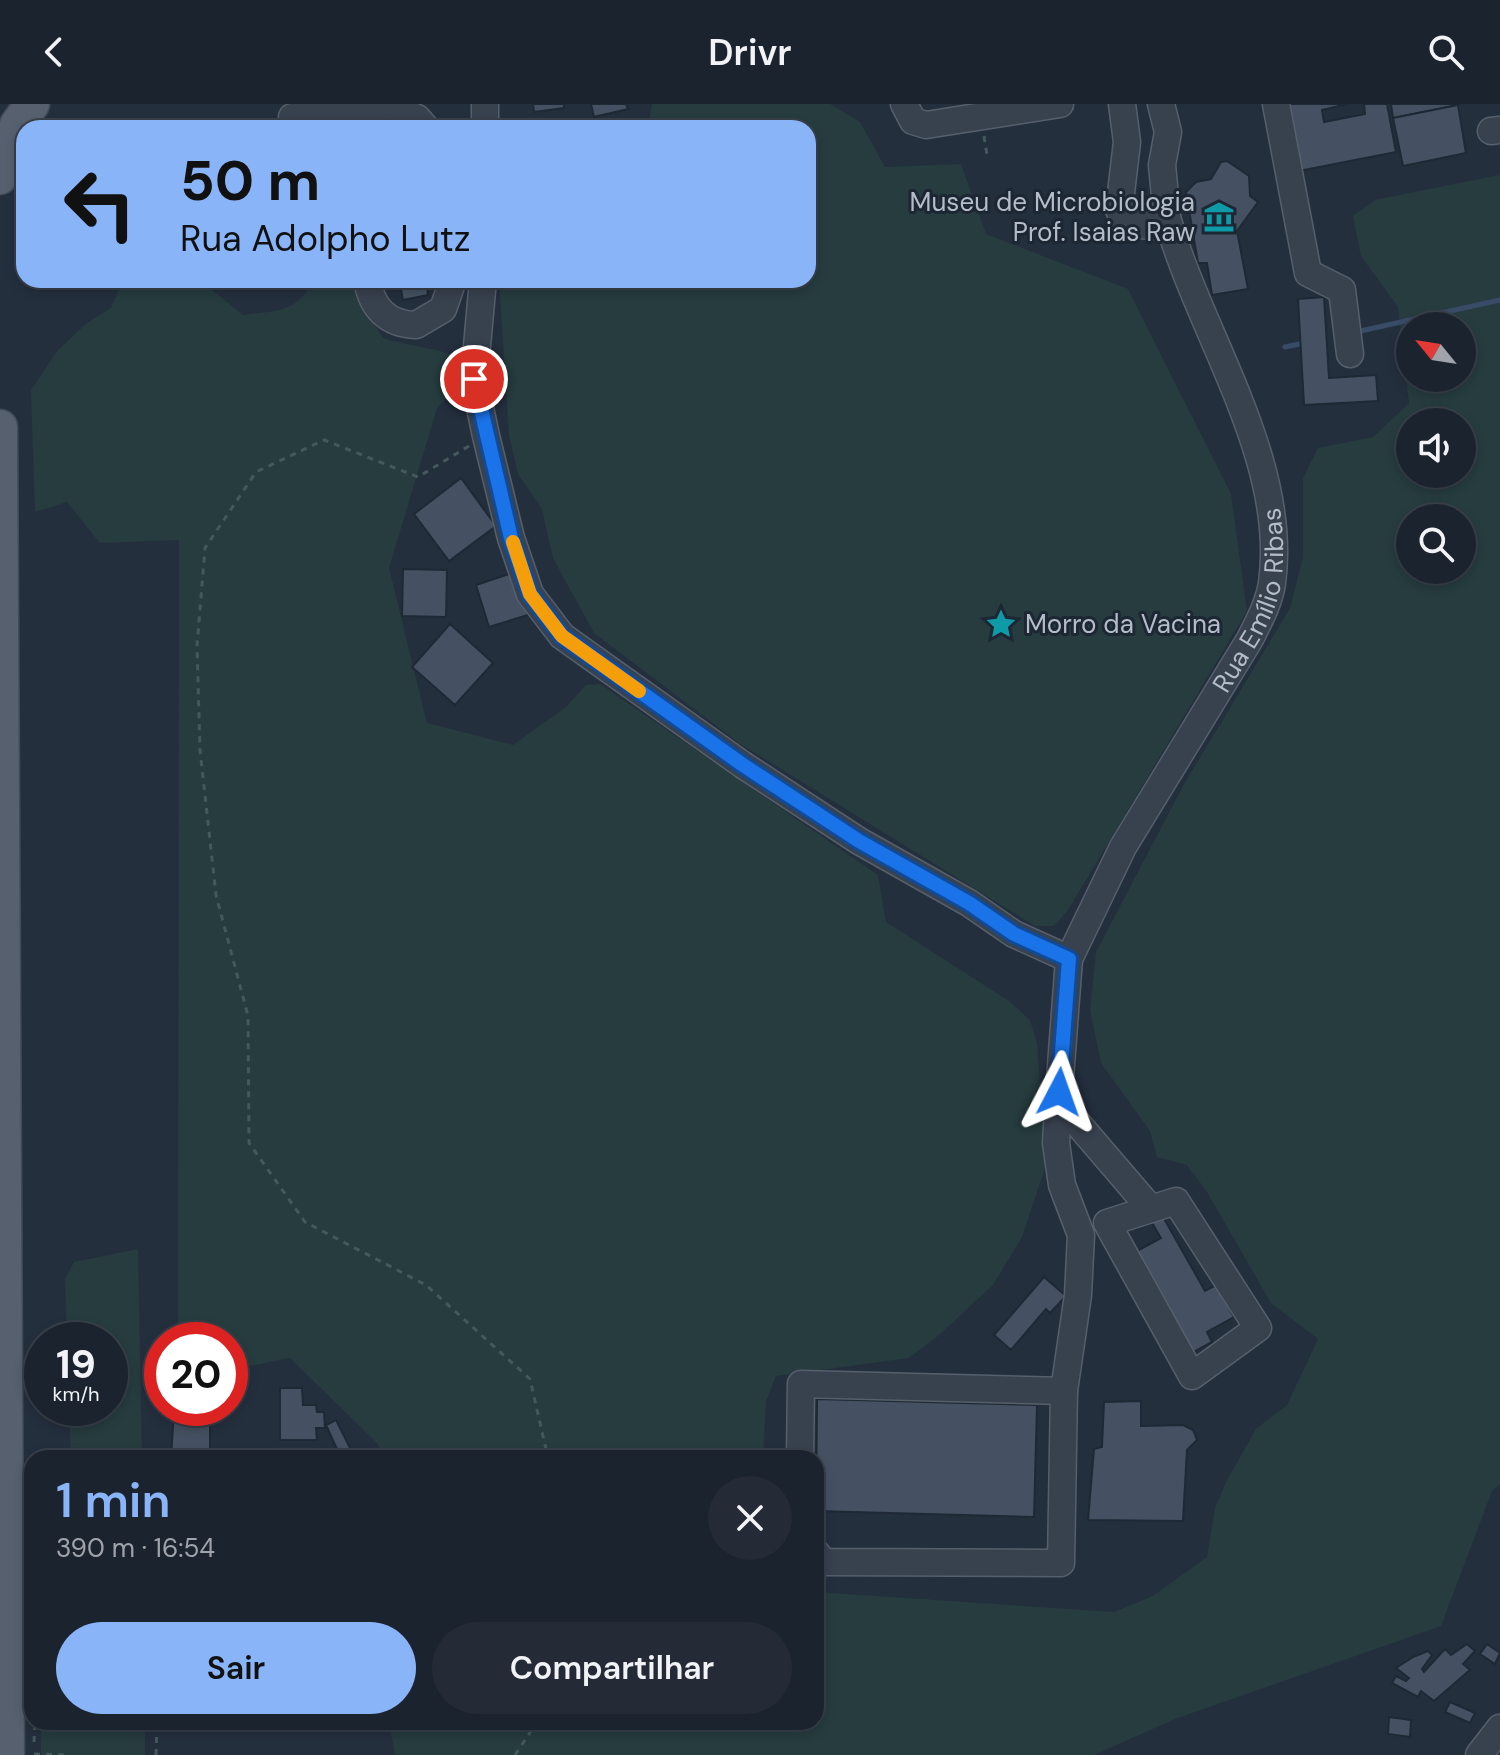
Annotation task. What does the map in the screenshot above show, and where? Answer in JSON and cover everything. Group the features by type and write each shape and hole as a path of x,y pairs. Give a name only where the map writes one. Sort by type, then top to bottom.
{"main road":[{"path":"0,109 16,104"},
{"path":"0,177 16,128"},
{"path":"0,427 7,1755"}],"street":[{"path":"292,117 357,104"},
{"path":"365,120 380,104"},
{"path":"387,104 419,120"},
{"path":"904,104 913,121 926,125 1060,104"},
{"path":"1122,104 1127,142 1119,210 1127,224 1154,226 1167,217"},
{"name":"Rua Emílio Ribas","path":"1069,959 1123,847 1250,639 1265,608 1272,583 1274,526 1259,464 1247,423 1167,217 1162,165 1168,132 1161,104"},
{"path":"1127,142 1168,132 1176,104"},
{"path":"1276,104 1308,273 1342,290 1350,354"},
{"path":"369,288 387,318 416,325 443,309 450,288"},
{"path":"482,288 474,379 486,436 511,538 530,594 562,636 743,765 859,841 969,903 1014,934 1069,959 1059,1092 1058,1157 1062,1185 1081,1235 1078,1295 1064,1391 1061,1563 824,1562"},
{"path":"1059,1092 1067,1111 1151,1209"},
{"path":"1176,1201 1258,1328 1192,1376 1107,1223 1151,1209 1176,1201"},
{"path":"800,1450 801,1384 1064,1391"},
{"path":"1479,1755 1500,1728"}],"path":[{"path":"486,436 418,477 324,440 256,472 205,548 197,646 200,750 216,895 248,1016 249,1143 305,1222 426,1285 530,1379 546,1450"},
{"path":"35,1730 34,1755 67,1755"},
{"path":"156,1755 157,1730"},
{"path":"515,1755 532,1730"}],"green space":[{"path":"652,104 830,104 860,122 885,167 961,164 986,234 1128,289 1231,494 1247,611 1068,910 1054,926 1035,926 739,743 594,633 553,558 542,509 518,474 509,435 500,288 816,288 816,120 649,120"},
{"path":"1500,175 1500,1484 1492,1491 1441,1626 1175,1719 1094,1755 395,1755 390,1730 824,1730 824,1593 1114,1612 1153,1596 1207,1557 1215,1508 1227,1480 1256,1429 1287,1405 1318,1339 1271,1303 1207,1192 1187,1165 1157,1157 1150,1131 1101,1063 1090,1011 1096,952 1184,784 1290,608 1303,558 1303,478 1318,448 1373,437 1396,415 1396,488 1476,488 1476,408 1404,408 1409,403 1408,392 1476,392 1476,312 1399,312 1361,256 1353,216 1375,200"},
{"path":"120,288 212,288 243,315 276,311 293,305 309,288 357,288 359,301 383,338 459,358 458,386 437,408 389,568 427,723 513,745 566,707 586,685 600,684 878,875 886,922 1009,1001 1030,1020 1037,1043 1046,1165 1022,1237 993,1285 939,1335 909,1358 776,1376 766,1401 763,1450 380,1450 378,1444 290,1358 248,1366 248,1322 178,1322 179,540 100,543 67,502 35,512 31,390 58,350 87,323 111,308"},
{"path":"138,1249 142,1450 71,1450 70,1426 128,1426 128,1322 66,1322 65,1279 74,1262"},
{"path":"41,1730 145,1730 145,1755 41,1755"}],"building":[{"path":"533,104 564,104 564,108 534,112"},
{"path":"591,104 626,104 628,109 594,117"},
{"path":"1286,104 1347,104 1322,110 1324,122 1365,114 1364,104 1387,104 1396,152 1299,171"},
{"path":"1391,104 1457,104 1458,105 1393,118"},
{"path":"1458,105 1466,153 1403,166 1393,118"},
{"name":"Museu de Microbiologia Prof. Isaias Raw","path":"1227,161 1249,176 1250,196 1258,202 1237,231 1248,289 1212,295 1207,263 1198,263 1186,192 1196,182 1211,179 1221,162"},
{"path":"401,288 427,288 428,295 403,300"},
{"path":"1324,297 1329,378 1376,375 1378,401 1304,405 1298,299"},
{"path":"461,478 496,526 449,561 414,514"},
{"path":"403,569 447,570 446,617 402,616"},
{"path":"518,571 531,614 489,627 476,585"},
{"path":"450,624 493,663 455,705 412,667"},
{"path":"1162,1215 1205,1291 1216,1285 1234,1317 1207,1332 1212,1342 1192,1353 1135,1252 1161,1238 1151,1221"},
{"path":"1044,1277 1066,1296 1050,1313 1046,1309 1011,1350 994,1335"},
{"path":"280,1388 302,1388 303,1405 316,1405 317,1412 324,1412 325,1428 316,1428 317,1440 280,1440"},
{"path":"817,1399 1037,1405 1034,1517 824,1511 824,1450 817,1450"},
{"path":"1141,1401 1141,1426 1183,1425 1193,1430 1197,1440 1187,1450 1183,1521 1088,1520 1094,1449 1102,1447 1104,1402"},
{"path":"336,1420 351,1450 337,1450 326,1425"},
{"path":"173,1426 210,1426 210,1450 172,1450"},
{"path":"1467,1644 1475,1651 1463,1664 1470,1670 1434,1701 1421,1691 1418,1697 1392,1683 1396,1676 1406,1681 1409,1678 1396,1668 1413,1657 1428,1651 1432,1655 1422,1669 1424,1672 1445,1649 1451,1655"},
{"path":"1487,1644 1500,1653 1495,1664 1480,1654"},
{"path":"1450,1702 1475,1713 1470,1723 1445,1712"},
{"path":"1389,1717 1411,1720 1410,1737 1388,1734"}],"waterway":[{"path":"1356,332 1500,300"},
{"path":"1285,347 1304,343"}],"slow traffic":[{"path":"513,542 530,594 562,636 639,691"}],"place":[{"name":"Museu de Microbiologia Prof. Isaias Raw","path":"1219,217"},
{"name":"Morro da Vacina","path":"1001,624"}],"route":[{"path":"474,379 511,538 530,594 562,636 743,765 859,841 969,903 1014,934 1069,959 1059,1092"}]}
